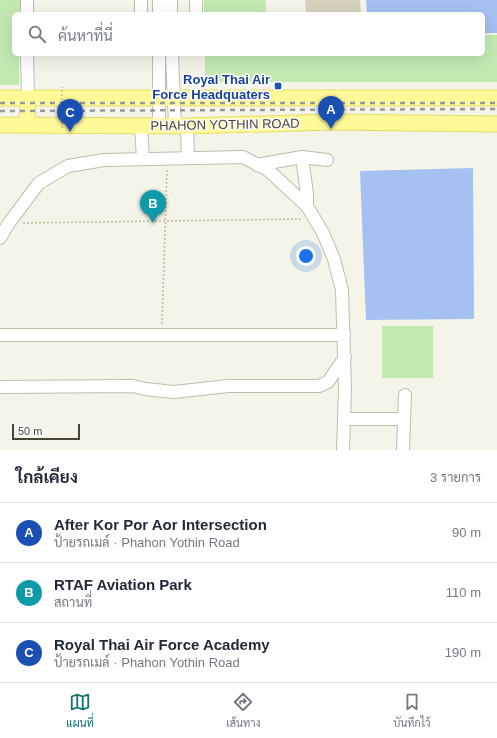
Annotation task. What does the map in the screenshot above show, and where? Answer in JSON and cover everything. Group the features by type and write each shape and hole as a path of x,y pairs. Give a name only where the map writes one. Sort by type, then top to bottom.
{"main road":[{"name":"PHAHON YOTHIN ROAD","path":"0,98 497,98"},
{"path":"27,125 28,98"},
{"name":"PHAHON YOTHIN ROAD","path":"0,125 181,126 332,122 497,124"}],"lane":[{"path":"27,0 27,12"},
{"path":"141,0 141,12"},
{"path":"159,0 159,12"},
{"path":"171,0 171,12"},
{"path":"196,0 196,12"},
{"path":"27,56 28,98"},
{"path":"158,56 166,99 181,126 188,158"},
{"path":"159,126 166,99 173,56"},
{"path":"141,126 143,159"},
{"path":"1,235 39,183 68,166 104,160 243,157 268,170 307,206 323,233 334,258 342,290 345,356 343,450"},
{"path":"257,165 302,157 327,160"},
{"path":"302,157 307,194 307,206"},
{"path":"0,335 344,335"},
{"path":"0,387 133,386 145,389 174,392 228,386 318,386 328,382 345,356"},
{"path":"404,450 405,395"},
{"path":"344,419 404,419"}],"path":[{"path":"62,87 62,128"},
{"path":"162,335 168,158"},
{"path":"9,223 315,219"}],"green space":[{"path":"0,0 20,0 20,12 12,12 12,56 19,56 19,85 0,85"},
{"path":"204,0 266,0 266,12 204,12"},
{"path":"485,35 497,35 497,82 205,82 205,56 485,56"},
{"path":"382,326 433,326 433,378 382,378"}],"water":[{"path":"366,0 497,0 497,33 485,33 485,12 367,12"},
{"path":"473,168 474,319 366,320 360,171"}],"building":[{"path":"305,0 360,0 361,12 306,12"}],"railway":[{"path":"0,103 497,103"},
{"path":"0,111 497,109"}],"place":[{"name":"Royal Thai Air Force Headquaters","path":"278,86"},
{"name":"After Kor Por Aor Intersection","path":"331,129"},
{"name":"Royal Thai Air Force Academy","path":"70,132"},
{"name":"RTAF Aviation Park","path":"153,223"}]}
